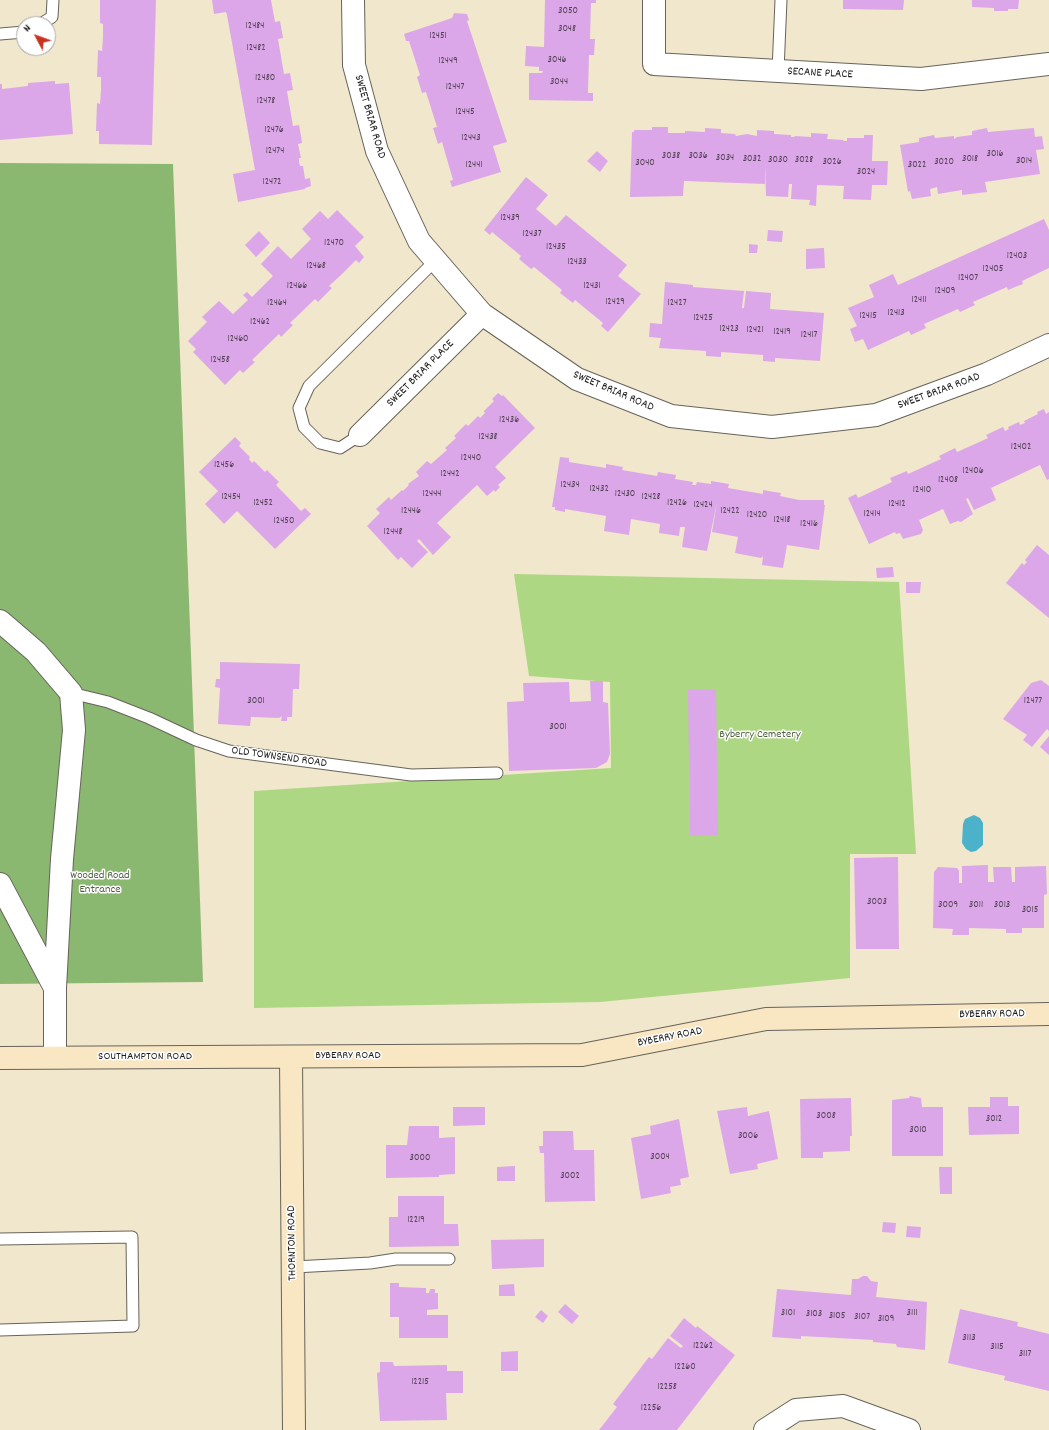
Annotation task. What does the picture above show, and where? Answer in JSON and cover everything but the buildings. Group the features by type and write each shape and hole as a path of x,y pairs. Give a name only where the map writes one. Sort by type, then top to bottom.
{"street":[{"name":"SWEET BRIAR ROAD","path":"352,0 354,65 377,151 419,241 482,314 577,379 671,416 772,427 876,415 987,374 1049,346"},
{"name":"SECANE PLACE","path":"654,0 654,64 921,79 1049,64"},
{"name":"SWEET BRIAR PLACE","path":"360,435 482,314"},
{"path":"0,622 36,652 71,693 74,730 62,859 55,988 55,1057"},
{"path":"0,884 55,988"},
{"name":"BYBERRY ROAD","path":"291,1057 582,1055 766,1019 1049,1014"},
{"name":"SOUTHAMPTON ROAD","path":"0,1058 291,1057"},
{"name":"THORNTON ROAD","path":"291,1057 294,1267 294,1430"},
{"path":"765,1430 796,1410 843,1406 909,1430"}],"lane":[{"path":"52,16 53,0"},
{"path":"778,71 781,0"},
{"path":"0,34 16,33"},
{"path":"360,435 340,448 320,443 304,427 299,408 310,386 436,260"},
{"name":"OLD TOWNSEND ROAD","path":"71,693 108,702 149,718 196,740 229,751 411,775 498,773"},
{"path":"0,1239 132,1237 133,1326 0,1330"},
{"path":"294,1267 370,1263 396,1259 449,1259"}],"green space":[{"name":"Wooded Road Entrance","path":"0,163 173,164 203,982 0,984"},
{"name":"Byberry Cemetery","path":"514,574 899,582 916,854 850,854 850,978 600,1002 254,1008 254,791 611,768 610,682 529,676"}],"water":[{"path":"974,815 980,818 983,823 983,845 976,851 971,852 966,849 962,843 963,824 965,819"}]}
